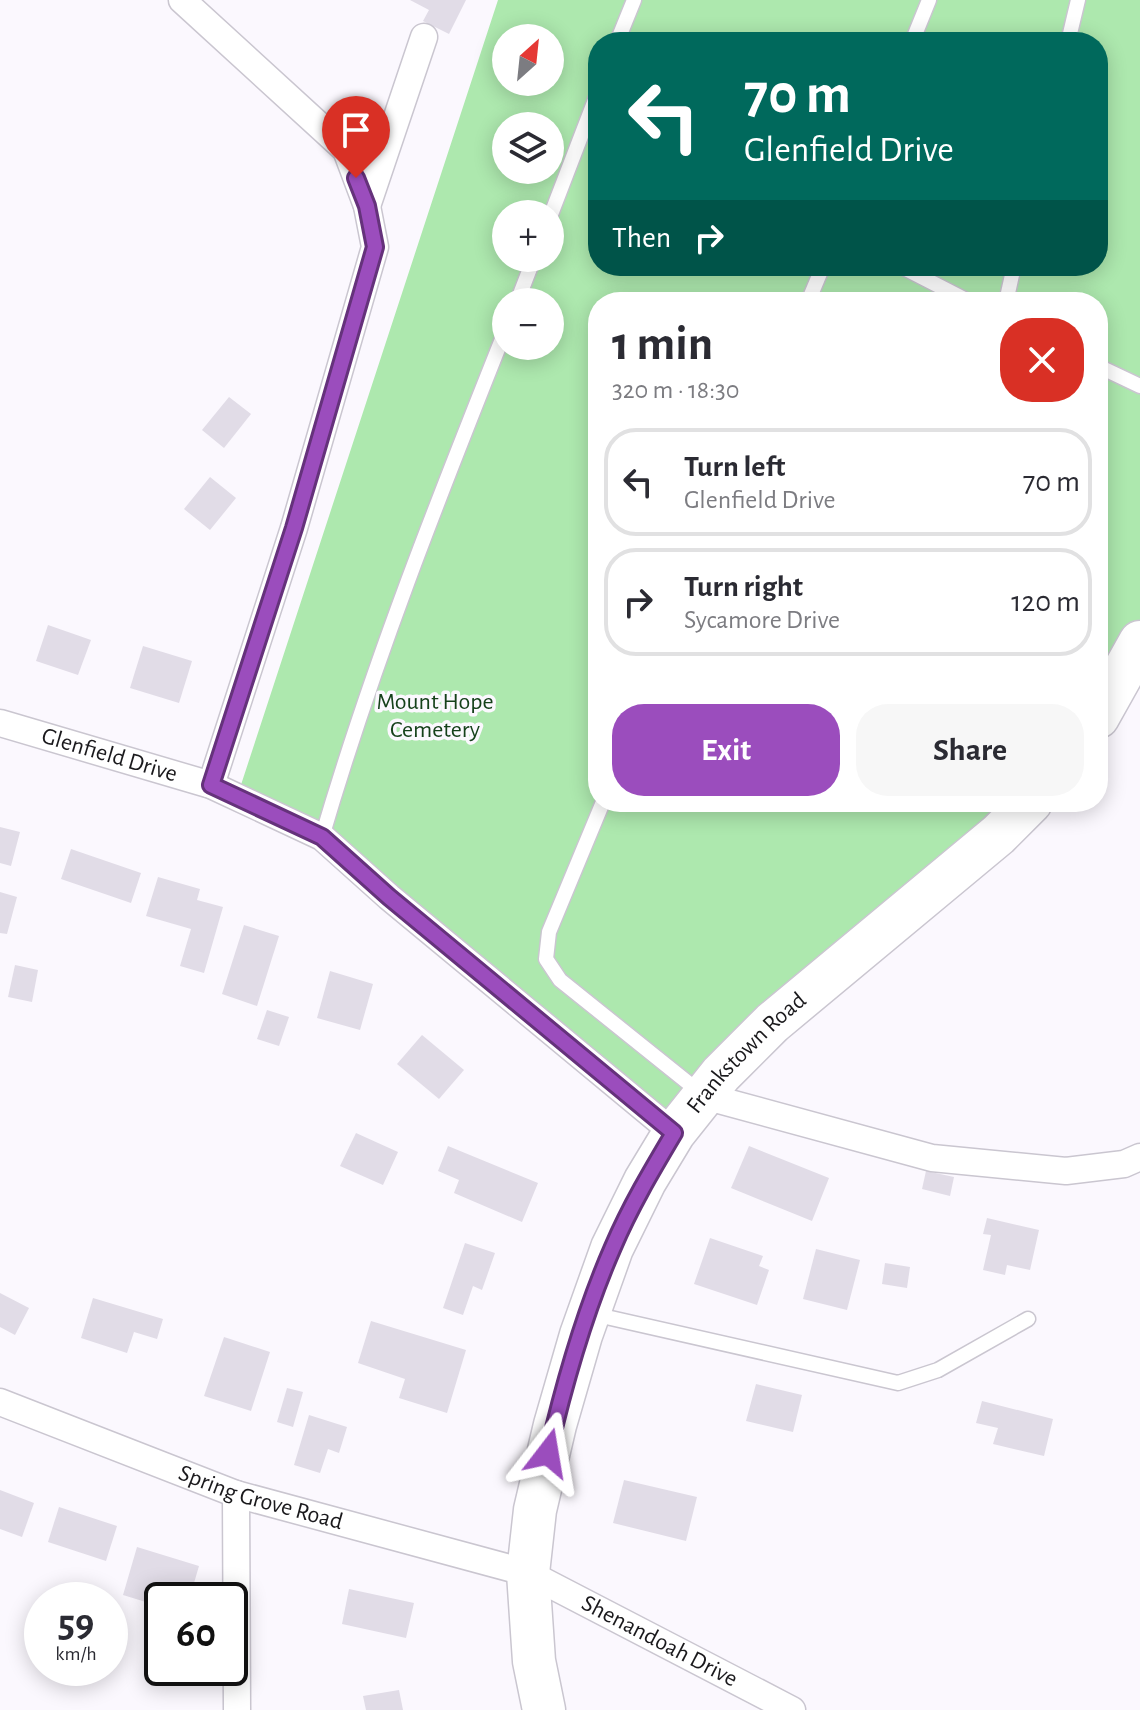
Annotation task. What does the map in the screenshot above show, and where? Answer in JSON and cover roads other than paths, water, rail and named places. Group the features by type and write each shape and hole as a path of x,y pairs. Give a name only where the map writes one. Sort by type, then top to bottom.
{"main road":[{"path":"1108,699 1140,642"},
{"name":"Frankstown Road","path":"544,1710 534,1661 528,1573 535,1510 555,1425 589,1313 612,1248 645,1181 674,1133 721,1074 772,1023 998,835 1021,812"}],"street":[{"path":"182,0 346,150 367,206 375,247 294,528 211,785"},
{"path":"367,206 424,37"},
{"name":"Glenfield Drive","path":"0,723 211,785 322,837 389,897 674,1133"},
{"path":"704,1096 932,1158 1066,1171 1124,1164 1140,1157"},
{"name":"Spring Grove Road","path":"0,1402 236,1494 528,1573"},
{"path":"236,1494 237,1710"},
{"name":"Shenandoah Drive","path":"528,1573 792,1710"}],"lane":[{"path":"621,32 634,0"},
{"path":"916,32 929,0"},
{"path":"1070,32 1078,0"},
{"path":"557,200 588,118"},
{"path":"919,276 951,292"},
{"path":"322,837 349,745 405,584 494,360"},
{"path":"1108,371 1140,386"},
{"path":"599,812 549,932 546,959 560,980 704,1096"},
{"path":"589,1313 898,1383 938,1370 1028,1319"}],"park label":[{"name":"Mount Hope Cemetery","path":"435,716"}]}
